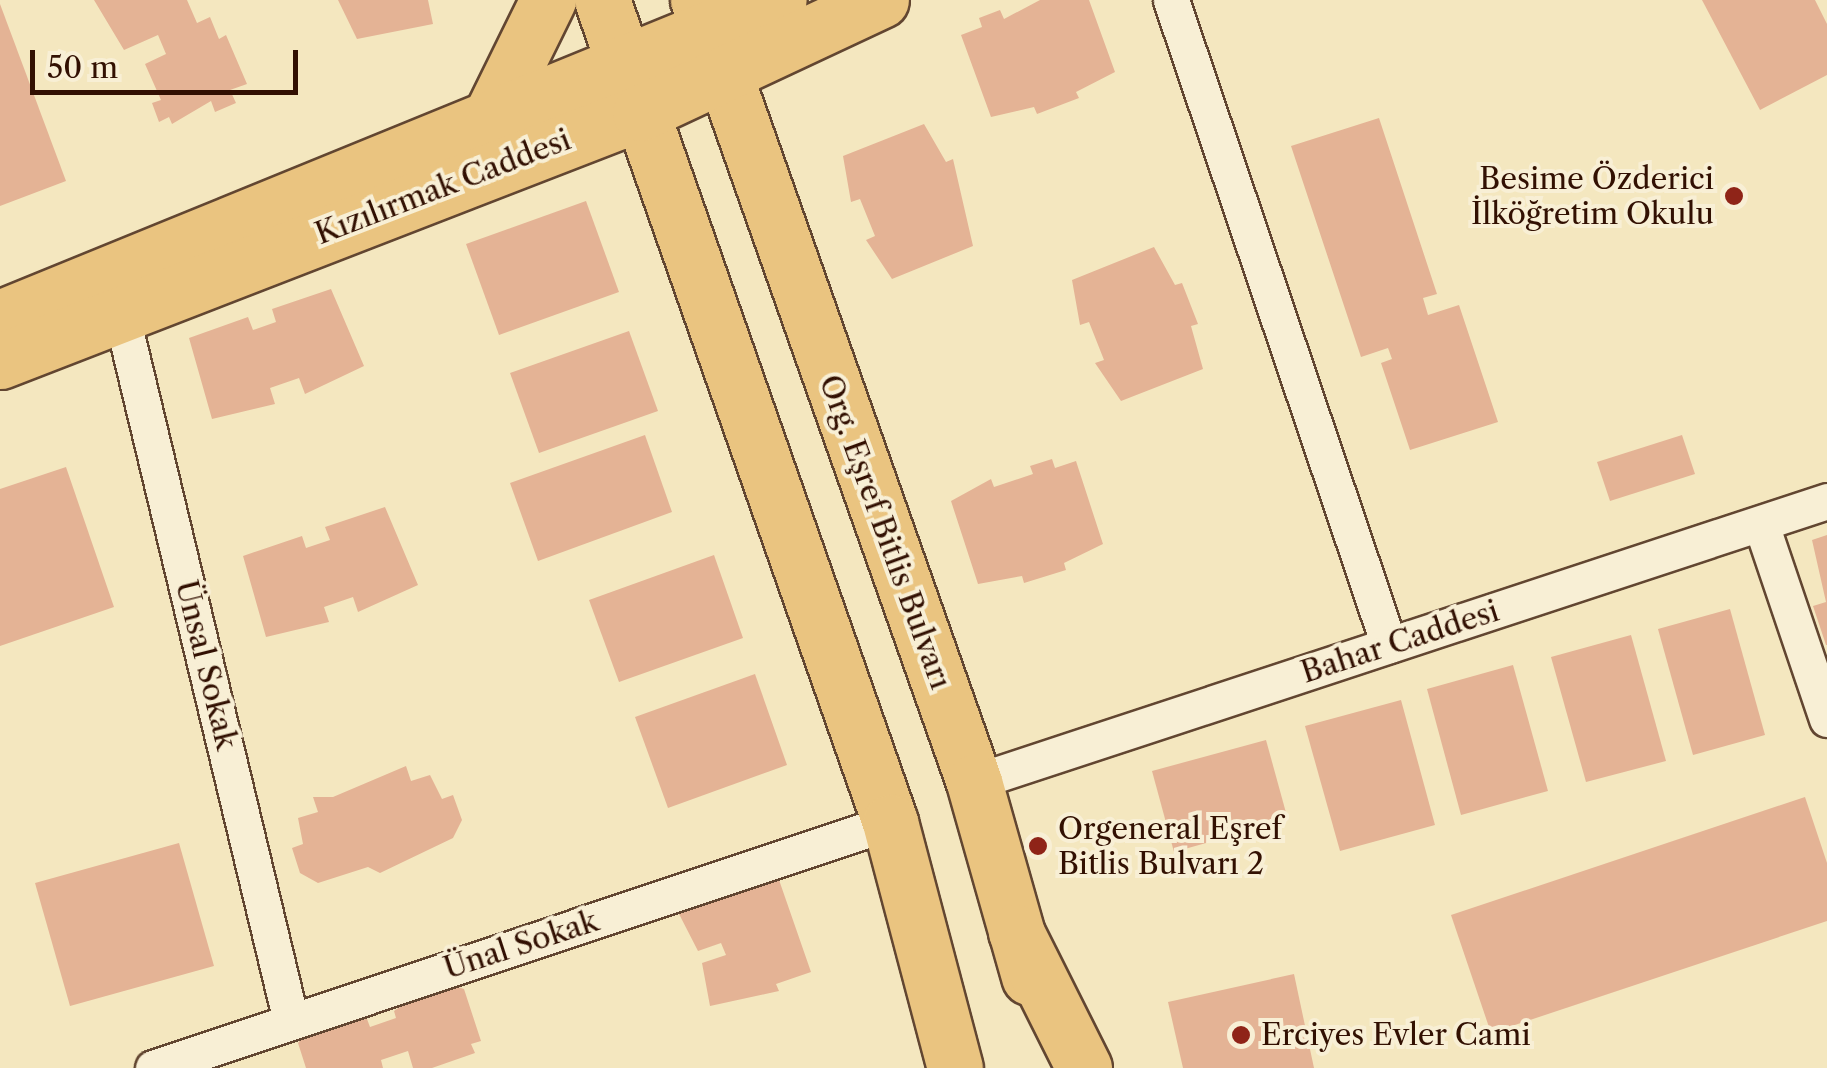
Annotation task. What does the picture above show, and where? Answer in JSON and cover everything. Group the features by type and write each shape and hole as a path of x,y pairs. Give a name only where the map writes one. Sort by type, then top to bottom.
{"main road":[{"path":"488,122 548,0"},
{"path":"602,0 890,822 956,1068"},
{"name":"Kızılırmak Caddesi","path":"0,361 632,90 710,36 779,0"},
{"name":"Kızılırmak Caddesi","path":"710,36 881,0"},
{"name":"Org. Eşref Bitlis Bulvarı","path":"710,36 974,782 1056,1068"},
{"name":"Kızılırmak Caddesi","path":"0,318 488,122 632,90"},
{"path":"1016,932 1084,1068"}],"street":[{"path":"1171,0 1389,645"},
{"name":"Ünsal Sokak","path":"120,309 291,1021"},
{"name":"Bahar Caddesi","path":"974,782 1827,501"},
{"path":"1761,524 1827,719"},
{"name":"Ünal Sokak","path":"153,1068 890,822"}],"building":[{"path":"94,0 187,0 197,23 210,17 219,39 226,35 247,84 230,90 236,103 215,112 211,101 172,124 169,117 159,122 152,103 161,100 145,64 166,54 158,35 124,50"},
{"path":"338,0 428,0 433,24 357,39"},
{"path":"1040,0 1089,0 1115,72 1076,92 1079,98 1037,114 1034,107 991,117 961,35 982,27 979,18 1000,10 1004,19"},
{"path":"1702,0 1815,0 1827,24 1827,75 1760,110"},
{"path":"0,4 66,181 0,206"},
{"path":"1379,118 1437,294 1423,298 1428,315 1459,305 1498,422 1410,450 1381,363 1392,359 1388,348 1361,357 1291,146"},
{"path":"924,124 946,162 953,159 973,246 892,279 866,240 875,236 860,199 851,202 843,156"},
{"path":"586,201 619,292 499,335 466,244"},
{"path":"1154,247 1175,285 1182,283 1198,324 1191,326 1203,369 1121,401 1095,363 1104,360 1089,322 1080,325 1072,280"},
{"path":"331,289 364,366 305,394 299,378 270,388 275,404 212,419 189,338 248,317 253,330 276,322 272,309"},
{"path":"629,331 658,411 539,453 510,373"},
{"path":"645,435 672,512 538,561 510,483"},
{"path":"1682,435 1695,474 1610,501 1597,462"},
{"path":"1052,459 1055,468 1076,461 1103,544 1064,563 1066,570 1024,583 1022,576 978,584 951,501 991,479 994,487 1033,474 1030,466"},
{"path":"66,467 114,607 0,646 0,489"},
{"path":"385,507 418,585 358,612 353,597 324,607 329,622 266,637 243,556 302,536 306,548 330,540 325,527"},
{"path":"1827,535 1826,645 1813,606 1826,602 1812,540"},
{"path":"714,555 743,638 619,682 589,600"},
{"path":"1730,609 1765,735 1693,755 1658,629"},
{"path":"1631,635 1666,761 1586,782 1551,657"},
{"path":"1513,665 1548,791 1461,815 1427,689"},
{"path":"755,674 787,765 668,808 635,717"},
{"path":"1401,700 1435,825 1340,851 1305,726"},
{"path":"1266,740 1288,820 1174,852 1152,771"},
{"path":"406,766 411,781 430,775 442,799 453,795 462,820 453,838 380,873 368,867 318,883 300,873 292,848 303,844 298,818 318,812 313,797 333,797"},
{"path":"1805,797 1827,863 1827,921 1491,1033 1451,915"},
{"path":"179,843 214,966 70,1006 35,883"},
{"path":"778,877 811,972 776,984 779,991 710,1006 702,963 726,955 721,943 698,951 678,912 721,897 718,890"},
{"name":"Erciyes Evler Cami","path":"1294,974 1314,1068 1183,1068 1168,1002"},
{"path":"452,985 464,989 481,1041 471,1044 475,1053 432,1068 413,1068 408,1051 381,1060 383,1068 306,1068 298,1043 305,1034 346,1020 367,1019 370,1027 396,1018 394,1011 411,999"}],"place":[{"name":"Besime Özderici İlköğretim Okulu","path":"1734,196"},
{"name":"Orgeneral Eşref Bitlis Bulvarı 2","path":"1038,846"},
{"name":"Erciyes Evler Cami","path":"1241,1035"}]}
